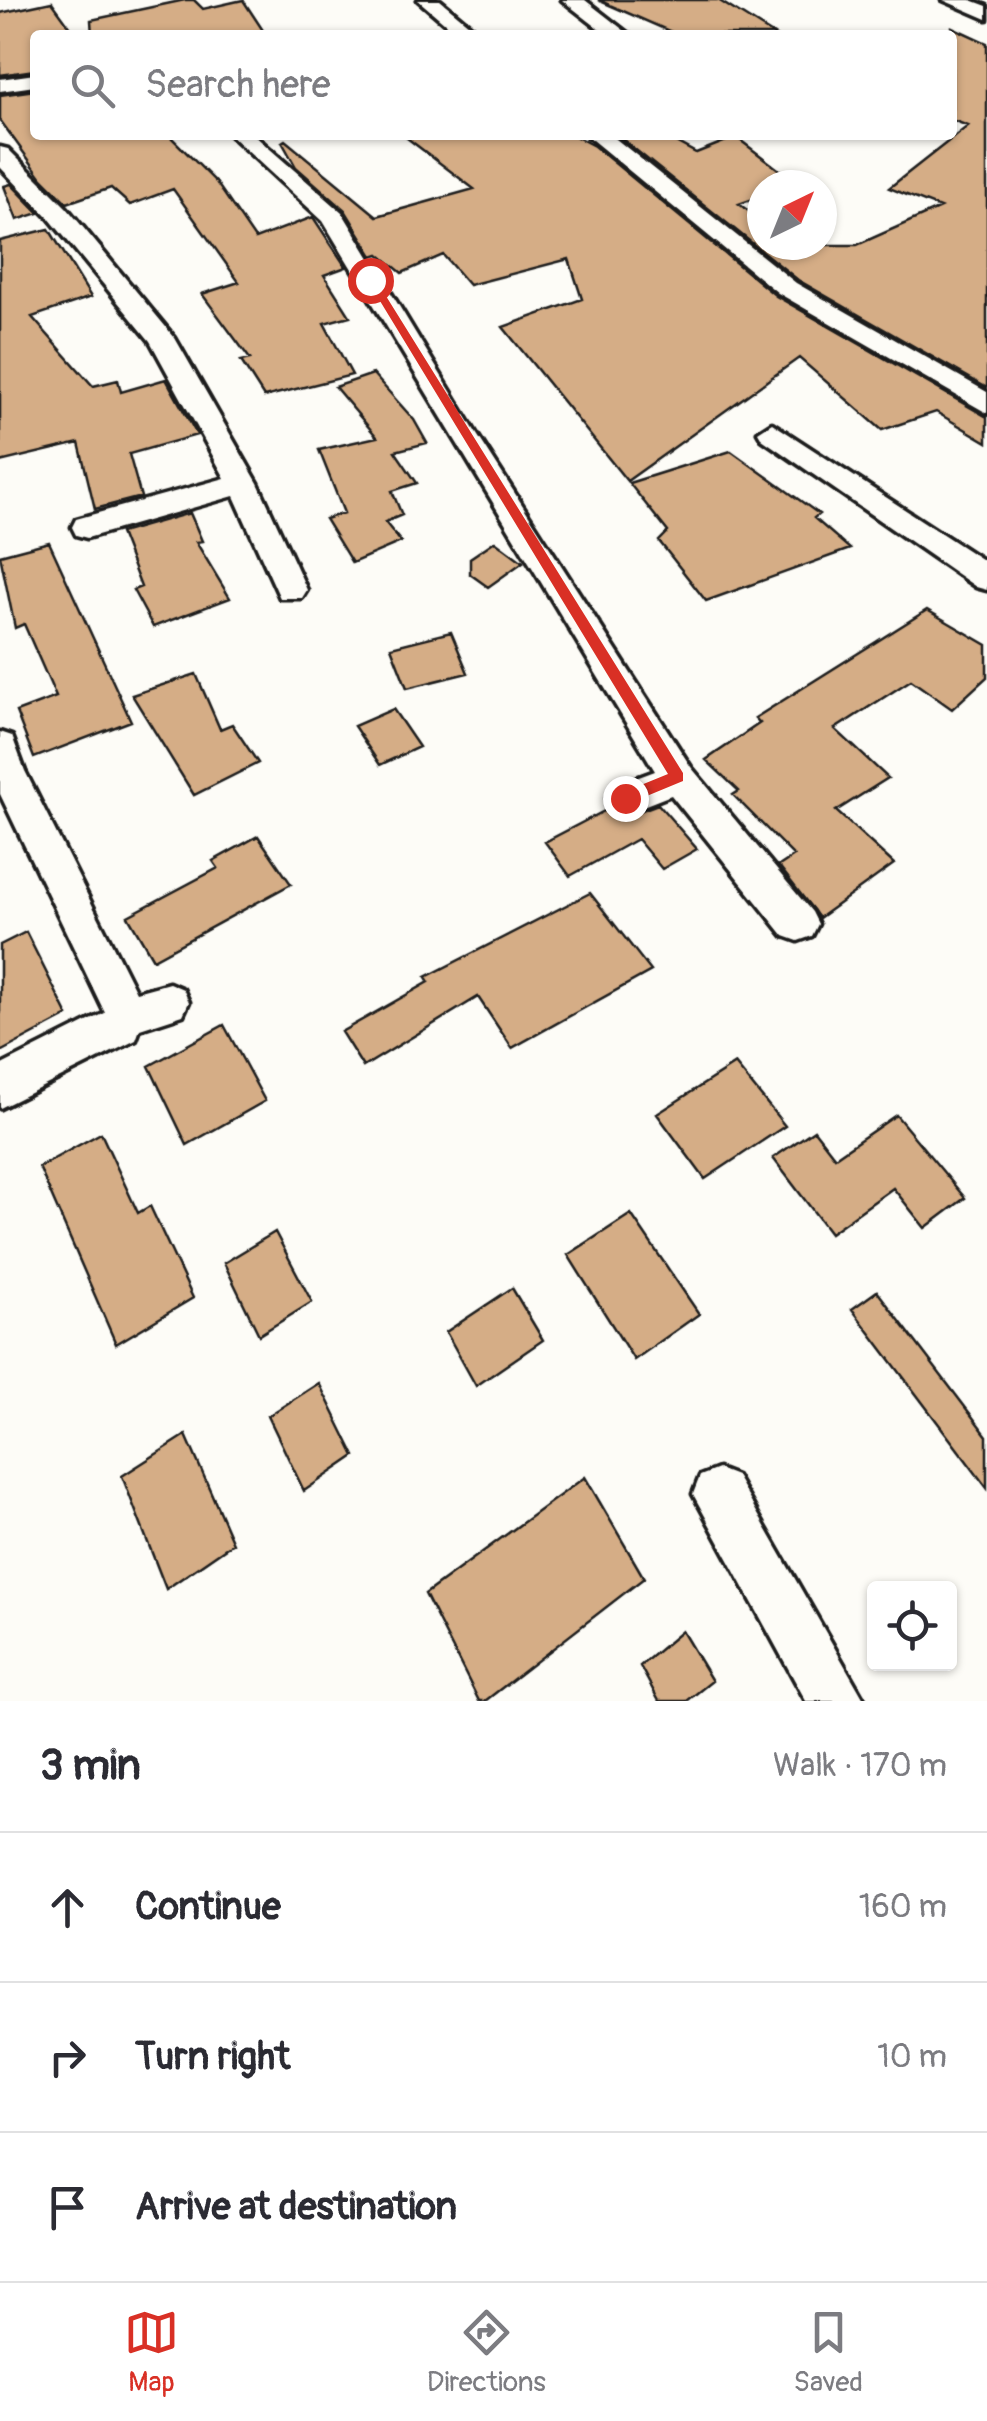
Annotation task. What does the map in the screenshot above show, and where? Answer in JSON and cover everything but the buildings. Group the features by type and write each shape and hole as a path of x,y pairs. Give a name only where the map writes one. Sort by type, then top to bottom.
{"street":[{"path":"428,0 466,30"},
{"path":"572,0 613,30"},
{"path":"953,0 987,14"},
{"path":"0,85 30,81"},
{"path":"247,140 333,217 464,438 678,777 798,924"},
{"path":"602,140 788,288 987,404"},
{"path":"0,154 58,213 162,338 243,484 291,590"},
{"path":"772,432 987,579"},
{"path":"87,526 243,484"},
{"path":"0,746 7,771 126,1014 122,1026 0,1088"},
{"path":"625,798 678,777"},
{"path":"126,1014 169,1002"},
{"path":"718,1494 837,1701"}],"route":[{"path":"370,280 464,438 678,777 625,798"}]}
